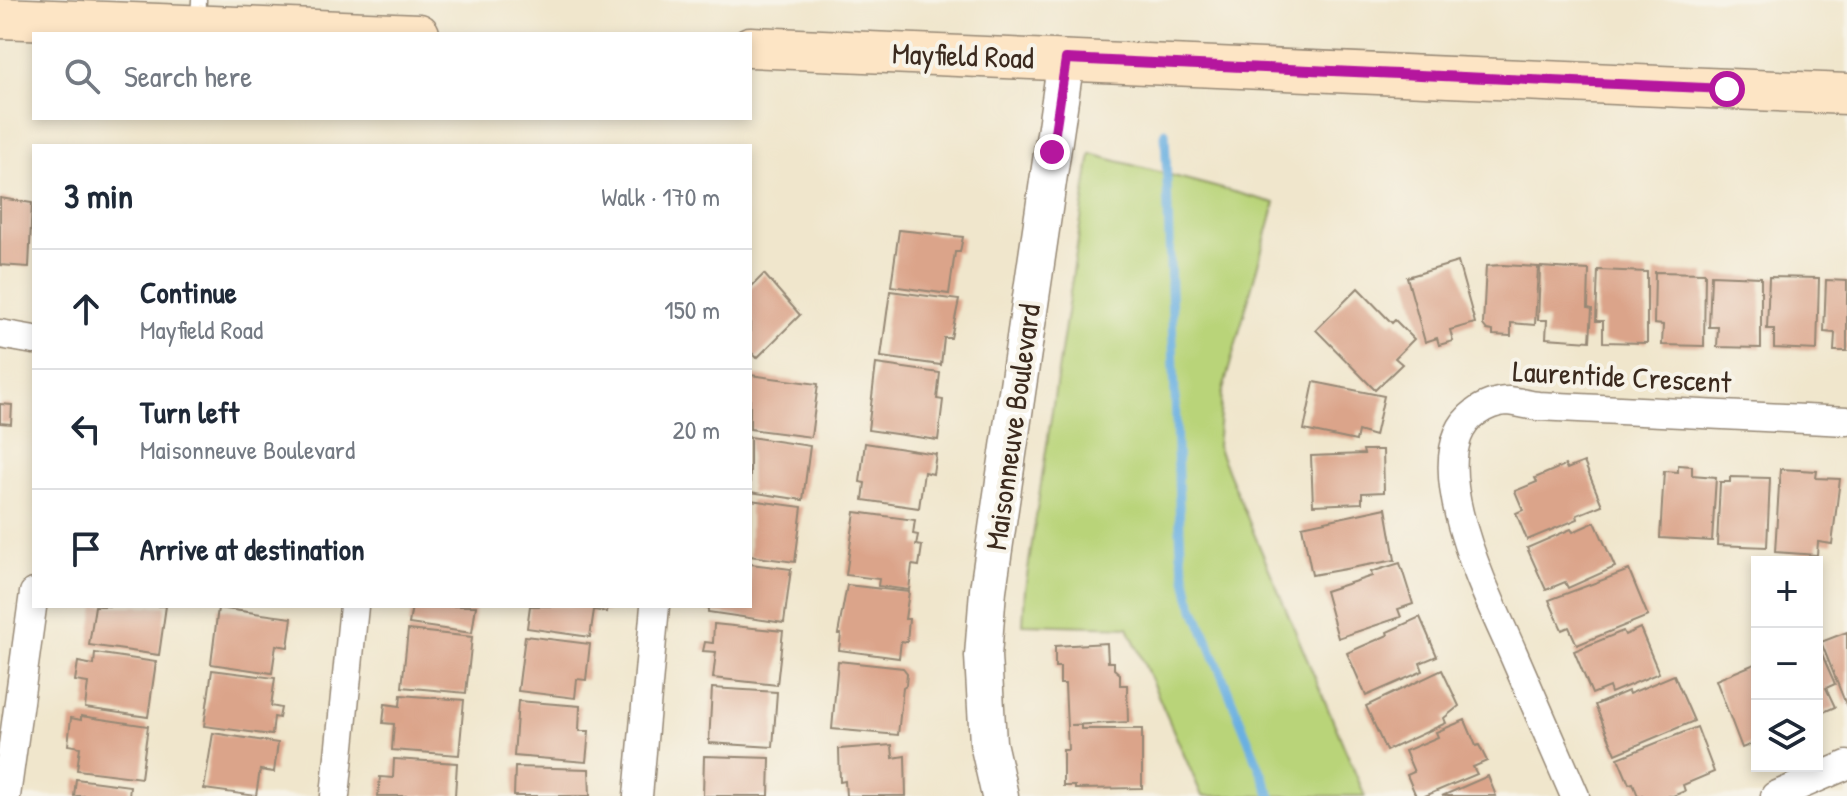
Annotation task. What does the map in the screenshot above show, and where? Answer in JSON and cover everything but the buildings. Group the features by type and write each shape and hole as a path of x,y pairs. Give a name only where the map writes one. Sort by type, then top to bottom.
{"main road":[{"path":"0,18 198,13 398,32"},
{"name":"Mayfield Road","path":"752,47 1847,94"}],"street":[{"name":"Maisonneuve Boulevard","path":"1000,796 988,743 983,670 988,590 1066,59"},
{"path":"0,334 32,340"},
{"name":"Laurentide Crescent","path":"1575,796 1479,575 1461,526 1452,462 1457,436 1465,420 1483,407 1506,401 1538,406 1847,421"},
{"path":"6,796 32,608"},
{"path":"335,796 354,608"},
{"path":"638,796 655,608"},
{"path":"1775,796 1847,765"}],"green space":[{"path":"1091,154 1275,203 1222,394 1217,446 1365,796 1202,796 1128,627 1023,624 1025,589"}],"waterway":[{"path":"1165,132 1181,554 1190,597 1271,796"}],"route":[{"path":"1052,152 1066,59 1727,89"}]}
